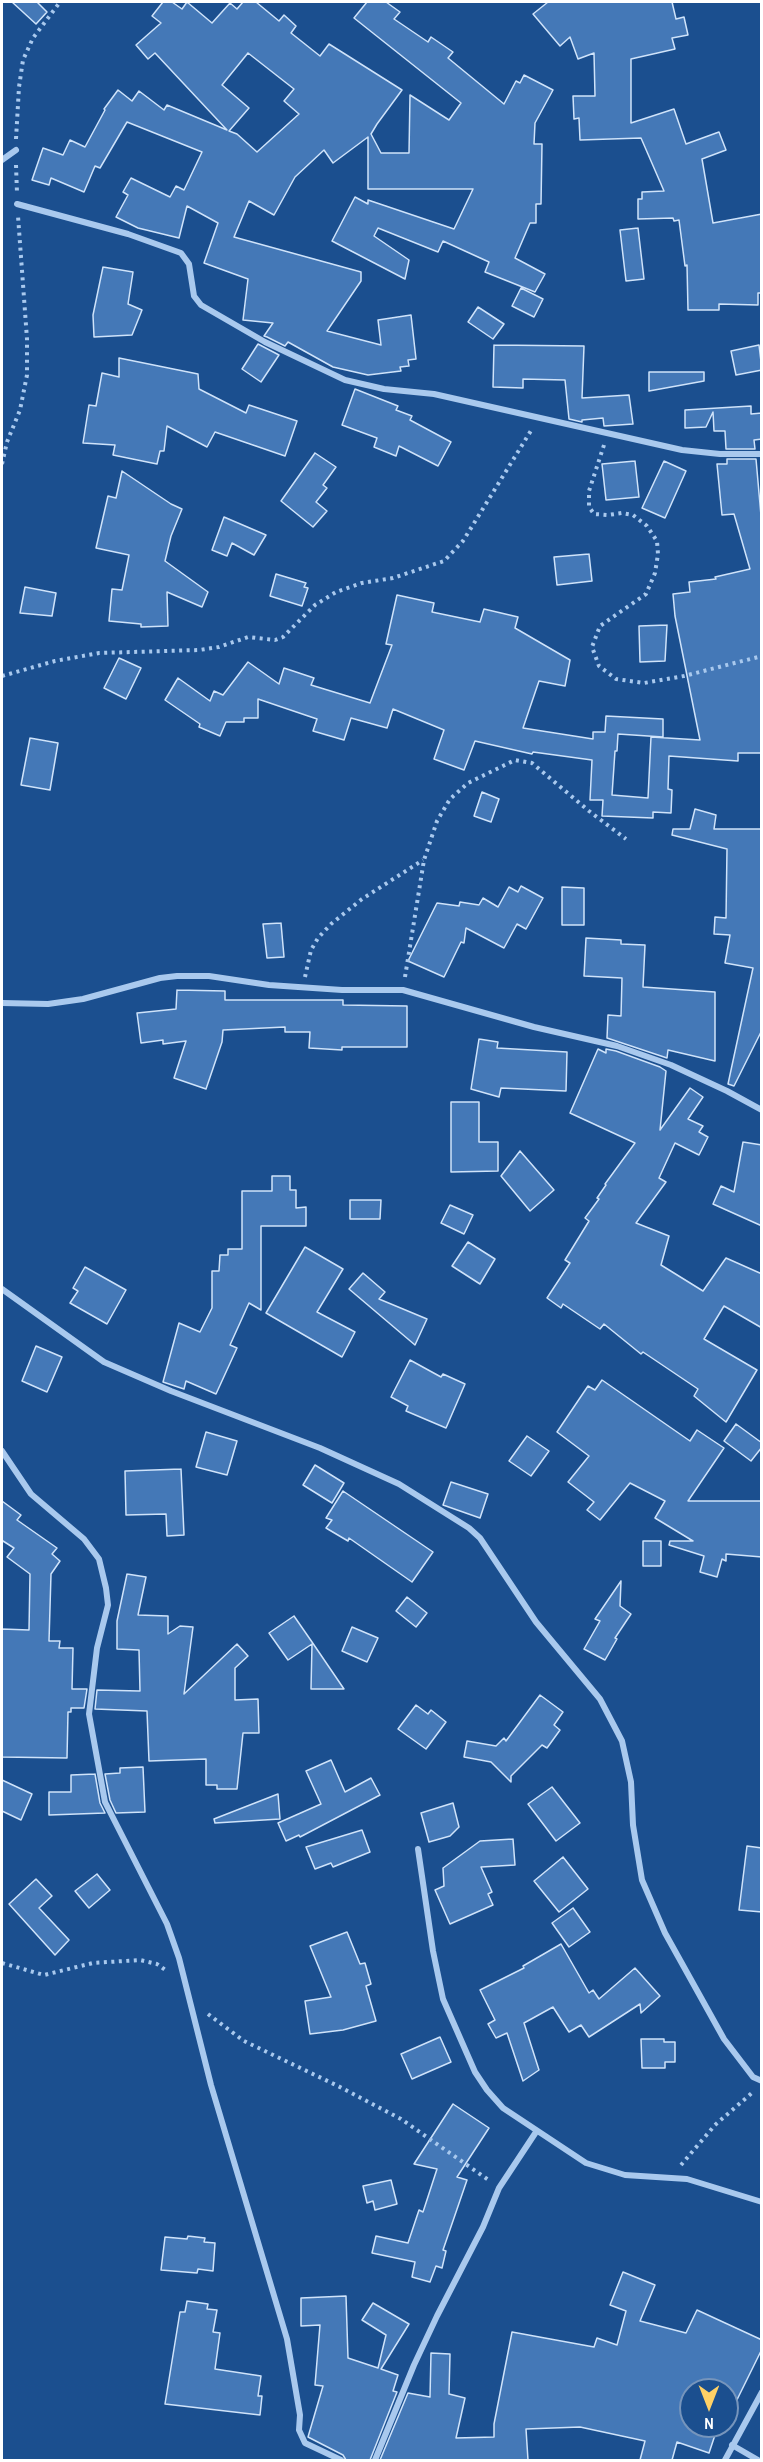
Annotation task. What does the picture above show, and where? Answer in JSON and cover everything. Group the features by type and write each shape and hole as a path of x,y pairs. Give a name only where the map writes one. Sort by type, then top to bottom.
{"street":[{"path":"2,160 16,150"},
{"path":"17,204 128,234 181,253 189,264 194,296 201,305 264,342 345,380 384,389 434,393 682,450 720,454 762,454"},
{"path":"2,1003 48,1004 83,999 160,978 177,976 233,978 304,987 403,990 534,1027 617,1046 660,1061 727,1091 762,1110"},
{"path":"2,1288 104,1362 320,1448 399,1484 469,1528 480,1538 536,1622 600,1699 622,1741 631,1782 633,1826 642,1880 670,1944 724,2039 753,2077 762,2081"},
{"path":"2,1451 31,1494 84,1539 99,1559 108,1605 97,1648 89,1714 105,1802 167,1924 179,1958 211,2085 279,2308 295,2379 299,2430 305,2443 340,2460"},
{"path":"418,1849 433,1951 443,1999 460,2041 487,2090 503,2108 586,2163 625,2175 687,2179 762,2202"},
{"path":"375,2460 419,2355 483,2227 500,2187 536,2132"},
{"path":"725,2460 762,2392"},
{"path":"732,2445 758,2460"}],"path":[{"path":"2,464 7,442 20,410 27,375 27,339 17,204 16,150 19,87 23,60 33,38 60,2"},
{"path":"2,676 55,661 99,653 199,650 219,647 248,637 274,640 284,637 315,605 336,592 402,575 444,561 463,541 538,417"},
{"path":"609,432 589,491 589,507 594,514 633,515 647,526 657,541 658,554 655,573 646,594 600,626 592,647 599,666 616,679 644,684 762,656"},
{"path":"403,990 424,860 437,822 450,799 468,783 515,760 532,763 626,839"},
{"path":"304,987 306,964 311,950 324,931 362,899 424,860"},
{"path":"2,1963 44,1975 93,1963 140,1960 157,1964 172,1975 212,2018 244,2041 401,2119 500,2187"},
{"path":"671,2177 716,2125 756,2090"}],"building":[{"path":"12,2 37,2 47,12 36,24"},
{"path":"163,2 172,2 182,9 187,2 212,23 230,3 237,9 243,2 256,2 279,21 284,15 296,26 291,33 320,56 329,44 402,90 371,134 381,153 409,153 410,95 449,120 461,103 354,18 367,2 386,2 400,12 394,19 428,42 431,37 453,52 448,58 504,104 516,81 520,83 524,75 553,90 535,123 534,144 542,144 541,204 536,204 536,223 530,223 515,258 545,274 535,292 485,272 489,262 443,241 438,252 378,228 374,236 409,260 405,279 332,241 355,197 368,204 368,200 454,229 473,189 368,189 368,137 333,163 324,150 295,177 274,215 249,201 234,237 361,272 361,281 327,331 381,345 378,320 411,315 416,359 408,360 409,366 400,367 401,371 368,375 333,367 288,342 285,346 264,336 273,323 243,320 248,279 204,263 218,223 187,206 179,238 138,228 116,217 128,195 123,192 131,178 170,197 176,186 184,190 202,152 127,122 100,168 95,166 84,192 51,178 49,185 32,180 43,148 63,155 70,140 85,147 104,109 118,90 132,101 139,91 164,110 167,105 227,130 155,53 148,59 136,45 161,23 152,16","holes":["248,53 294,89 284,101 299,114 257,152 237,134 229,131 249,108 222,85"]},
{"path":"548,2 672,2 676,19 684,17 688,35 672,38 675,49 631,59 631,123 674,109 686,144 719,132 726,150 702,159 713,223 762,214 762,293 758,293 758,305 719,304 719,310 688,310 687,265 685,266 679,220 674,221 673,218 638,219 638,199 642,199 642,192 664,191 641,138 580,140 579,118 574,119 573,96 595,96 594,53 578,59 570,37 560,46 533,14"},
{"path":"638,228 644,279 626,281 620,230"},
{"path":"103,267 133,272 128,304 142,310 132,335 94,337 93,315"},
{"path":"521,288 543,299 534,317 512,306"},
{"path":"478,307 504,324 493,339 468,322"},
{"path":"258,344 279,355 261,382 242,369"},
{"path":"494,345 584,346 582,398 629,395 633,424 604,426 603,418 582,420 582,422 569,419 565,380 523,379 523,388 493,387"},
{"path":"759,345 762,370 736,375 731,351"},
{"path":"119,358 198,374 199,389 246,413 249,405 297,421 285,456 215,432 207,447 167,426 164,451 160,451 157,464 113,455 115,445 83,443 89,405 96,406 102,373 119,377"},
{"path":"649,372 704,372 704,381 649,391"},
{"path":"355,389 398,406 396,410 412,416 410,420 451,442 438,466 399,446 396,456 374,447 377,438 342,425"},
{"path":"751,406 751,414 762,413 762,439 754,440 755,449 726,449 725,431 714,431 713,412 706,427 685,428 685,410"},
{"path":"315,453 336,467 323,485 327,488 316,502 327,511 313,527 281,501"},
{"path":"727,459 756,459 762,527 762,753 738,753 738,761 669,756 668,789 672,790 671,813 653,812 653,818 602,816 603,800 590,800 592,760 533,752 532,754 475,741 464,770 434,759 444,730 393,709 387,728 351,718 344,740 313,731 317,719 258,699 258,718 244,718 244,722 226,722 220,736 199,727 200,724 165,700 178,678 210,701 214,691 223,695 248,662 279,684 284,668 314,678 311,685 370,703 392,645 386,644 397,595 434,603 432,612 480,622 484,609 518,617 515,628 570,660 565,686 539,681 523,728 593,739 593,732 605,732 606,716 663,719 663,737 618,734 612,795 648,798 651,737 700,740 675,616 673,594 690,592 689,582 716,579 715,577 750,569 734,514 722,515 717,464 727,464"},
{"path":"635,461 639,497 606,500 602,464"},
{"path":"664,461 686,471 665,518 642,508"},
{"path":"122,471 182,509 171,536 165,561 208,592 202,607 167,592 168,626 141,627 141,624 109,621 112,589 122,590 129,555 96,548 108,496 116,498"},
{"path":"224,517 266,535 254,555 232,543 227,556 212,550"},
{"path":"589,554 592,581 557,585 554,557"},
{"path":"276,574 306,583 304,587 308,588 302,606 270,596"},
{"path":"25,587 56,593 52,616 20,613"},
{"path":"667,625 665,661 640,662 639,626"},
{"path":"119,658 141,668 126,699 104,688"},
{"path":"30,738 58,743 50,790 21,785"},
{"path":"482,792 499,799 491,822 474,816"},
{"path":"695,809 716,815 714,829 762,829 762,1030 734,1086 728,1084 753,968 725,963 730,935 714,934 715,917 726,918 727,849 672,835 673,829 690,829"},
{"path":"521,886 543,898 526,929 517,924 504,948 466,928 464,943 461,942 444,977 408,961 437,903 459,906 460,902 479,905 483,898 498,907 509,887 518,892"},
{"path":"562,887 584,888 584,925 562,925"},
{"path":"281,923 284,957 267,958 263,924"},
{"path":"586,938 621,940 621,944 645,945 643,987 715,992 715,1061 668,1050 667,1058 607,1038 608,1015 621,1016 622,978 584,976"},
{"path":"177,990 225,991 225,1000 343,1000 343,1005 407,1006 407,1047 342,1047 342,1050 309,1048 310,1032 285,1032 285,1027 223,1030 222,1042 206,1089 174,1078 186,1041 163,1044 163,1040 141,1043 137,1013 176,1009"},
{"path":"479,1039 498,1042 497,1048 567,1052 566,1091 501,1088 499,1097 471,1089"},
{"path":"598,1049 606,1053 606,1049 616,1051 666,1071 660,1130 690,1088 703,1097 688,1119 703,1126 699,1132 708,1137 699,1155 675,1143 659,1178 666,1182 636,1223 669,1236 661,1265 703,1291 726,1258 762,1274 762,1328 724,1306 704,1339 757,1370 726,1422 694,1396 698,1389 643,1352 641,1354 604,1324 600,1329 563,1304 561,1308 547,1298 570,1263 565,1260 589,1221 585,1218 599,1199 597,1198 605,1184 635,1143 570,1113"},
{"path":"451,1102 479,1102 479,1142 498,1142 498,1171 451,1172"},
{"path":"743,1142 762,1145 762,1226 713,1204 721,1186 734,1192"},
{"path":"520,1151 554,1190 530,1211 501,1176"},
{"path":"272,1176 290,1176 290,1190 296,1190 296,1208 306,1207 306,1226 261,1226 261,1310 249,1303 230,1345 237,1348 216,1394 186,1381 184,1389 163,1382 179,1323 200,1332 212,1308 212,1271 219,1271 220,1255 228,1255 228,1249 242,1249 242,1191 272,1191"},
{"path":"350,1200 381,1200 380,1219 350,1219"},
{"path":"450,1205 473,1215 464,1234 441,1223"},
{"path":"468,1242 495,1259 480,1284 452,1266"},
{"path":"305,1247 343,1269 317,1312 355,1332 342,1357 266,1313"},
{"path":"85,1267 126,1290 107,1324 70,1303 78,1291 73,1288"},
{"path":"363,1273 385,1292 379,1299 427,1319 415,1345 349,1289"},
{"path":"36,1346 62,1357 47,1392 22,1381"},
{"path":"410,1360 441,1377 443,1374 465,1384 446,1428 406,1411 408,1406 391,1397"},
{"path":"602,1380 690,1441 697,1430 724,1448 688,1501 762,1501 762,1557 726,1554 726,1561 722,1559 717,1577 700,1572 704,1556 669,1545 670,1541 693,1541 655,1518 665,1501 630,1483 600,1520 587,1510 594,1502 568,1482 589,1456 557,1432 588,1386 595,1390"},
{"path":"736,1424 762,1443 762,1447 751,1461 724,1441"},
{"path":"206,1432 237,1441 227,1475 196,1467"},
{"path":"527,1436 549,1451 531,1476 509,1461"},
{"path":"315,1465 344,1483 332,1503 303,1485"},
{"path":"181,1469 184,1535 167,1536 166,1514 126,1515 125,1471"},
{"path":"451,1482 488,1494 480,1518 443,1505"},
{"path":"343,1491 433,1552 412,1582 349,1538 348,1541 326,1528 332,1520 326,1518"},
{"path":"2,1501 21,1515 17,1520 57,1548 52,1554 60,1561 51,1574 49,1641 60,1641 59,1648 73,1648 72,1689 87,1689 84,1708 71,1708 71,1712 68,1712 67,1758 2,1757 2,1629 29,1630 30,1574 7,1557 14,1548 3,1541 2,1543"},
{"path":"643,1541 661,1541 661,1566 643,1566"},
{"path":"127,1574 146,1577 138,1615 168,1616 168,1634 180,1626 193,1627 184,1694 237,1644 248,1656 235,1668 235,1700 258,1699 259,1733 243,1733 237,1789 217,1789 217,1785 206,1785 206,1759 149,1761 147,1711 95,1709 97,1690 140,1691 139,1650 117,1649 117,1621"},
{"path":"621,1581 620,1606 631,1614 615,1638 617,1639 605,1660 584,1649 600,1621 595,1619"},
{"path":"407,1597 427,1613 416,1627 396,1611"},
{"path":"294,1616 344,1689 311,1689 312,1644 288,1660 269,1633"},
{"path":"352,1627 378,1638 367,1662 342,1651"},
{"path":"540,1695 563,1712 554,1725 560,1730 547,1748 542,1745 511,1776 511,1782 491,1762 464,1757 467,1741 496,1746 504,1738 506,1741"},
{"path":"416,1705 428,1714 431,1710 446,1722 426,1749 398,1729"},
{"path":"331,1760 345,1792 371,1778 380,1795 300,1837 299,1835 286,1841 278,1823 321,1804 306,1771"},
{"path":"143,1767 145,1812 116,1813 110,1800 105,1774 120,1773 120,1768"},
{"path":"95,1774 100,1803 105,1813 49,1815 49,1792 71,1792 71,1775"},
{"path":"2,1780 32,1794 21,1820 2,1811"},
{"path":"552,1787 580,1823 556,1841 528,1804"},
{"path":"278,1794 280,1819 215,1823 214,1819"},
{"path":"453,1803 459,1827 450,1836 429,1842 421,1813"},
{"path":"362,1830 370,1852 333,1867 331,1863 315,1869 306,1847"},
{"path":"513,1839 515,1865 481,1867 492,1892 488,1894 493,1905 450,1924 435,1890 444,1886 443,1868 480,1841"},
{"path":"747,1846 762,1848 762,1912 739,1910"},
{"path":"563,1857 588,1889 559,1912 534,1881"},
{"path":"97,1874 110,1890 89,1908 75,1891"},
{"path":"36,1879 52,1896 39,1908 69,1940 55,1955 9,1904"},
{"path":"573,1908 590,1932 569,1947 552,1923"},
{"path":"347,1932 360,1964 365,1963 371,1984 366,1986 376,2021 343,2030 310,2034 305,2001 331,1997 310,1946"},
{"path":"561,1944 589,1993 593,1990 599,1999 635,1968 660,1996 641,2013 640,2004 589,2037 581,2025 569,2032 553,2007 524,2023 539,2070 523,2081 507,2033 496,2038 488,2024 495,2020 480,1990 524,1968 523,1966"},
{"path":"440,2037 451,2062 412,2079 401,2054"},
{"path":"641,2039 664,2039 664,2042 675,2042 675,2062 665,2062 665,2068 642,2068"},
{"path":"453,2104 489,2128 457,2177 467,2180 443,2250 446,2251 442,2268 436,2266 430,2282 412,2277 415,2262 372,2253 376,2236 408,2243 419,2210 423,2212 437,2169 414,2164"},
{"path":"391,2180 397,2204 375,2210 373,2201 367,2203 363,2186"},
{"path":"188,2236 205,2238 204,2242 215,2243 213,2271 198,2269 197,2273 161,2270 165,2237 187,2239"},
{"path":"623,2272 655,2285 640,2321 686,2333 697,2310 762,2340 762,2349 739,2396 739,2378 679,2378 679,2438 714,2438 709,2453 677,2442 672,2460 640,2460 645,2441 580,2427 526,2429 528,2460 380,2460 408,2393 430,2397 431,2353 450,2354 449,2394 465,2398 456,2438 494,2437 494,2424 512,2332 594,2347 597,2338 617,2345 626,2311 610,2305"},
{"path":"346,2296 348,2358 378,2368 386,2335 362,2320 373,2303 409,2324 381,2369 398,2375 393,2391 397,2392 370,2460 346,2460 343,2455 308,2437 323,2386 315,2385 320,2325 301,2326 301,2298"},
{"path":"187,2301 208,2304 207,2309 217,2310 213,2332 220,2333 215,2369 261,2376 258,2396 262,2396 260,2415 165,2404 180,2312 185,2312"}]}
